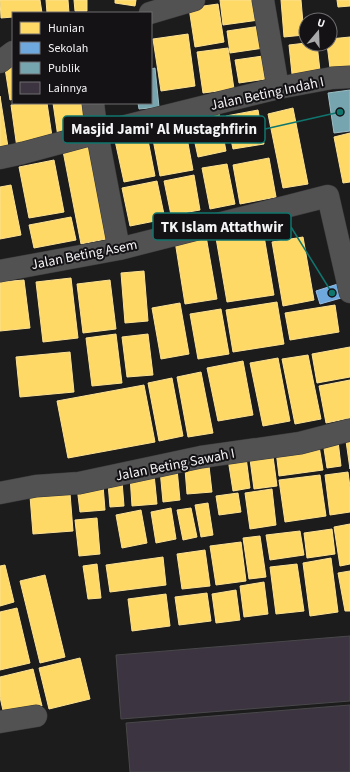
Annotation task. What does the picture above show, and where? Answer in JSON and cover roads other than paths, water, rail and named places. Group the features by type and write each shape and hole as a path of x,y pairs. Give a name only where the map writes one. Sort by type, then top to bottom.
{"street":[{"path":"152,12 194,0"},
{"path":"263,0 278,88"},
{"path":"0,62 12,53"},
{"name":"Jalan Beting Indah I","path":"0,158 23,153 100,121 332,78 350,77"},
{"path":"100,121 119,249"},
{"name":"Jalan Beting Asem","path":"0,271 119,249 328,196 350,292"},
{"name":"Jalan Beting Sawah I","path":"0,493 36,486 79,483 201,458 300,443 350,430"},
{"path":"0,722 36,716"}],"place":[{"name":"Masjid Jami' Al Mustaghfirin","path":"340,112"},
{"name":"TK Islam Attathwir","path":"332,293"}]}
